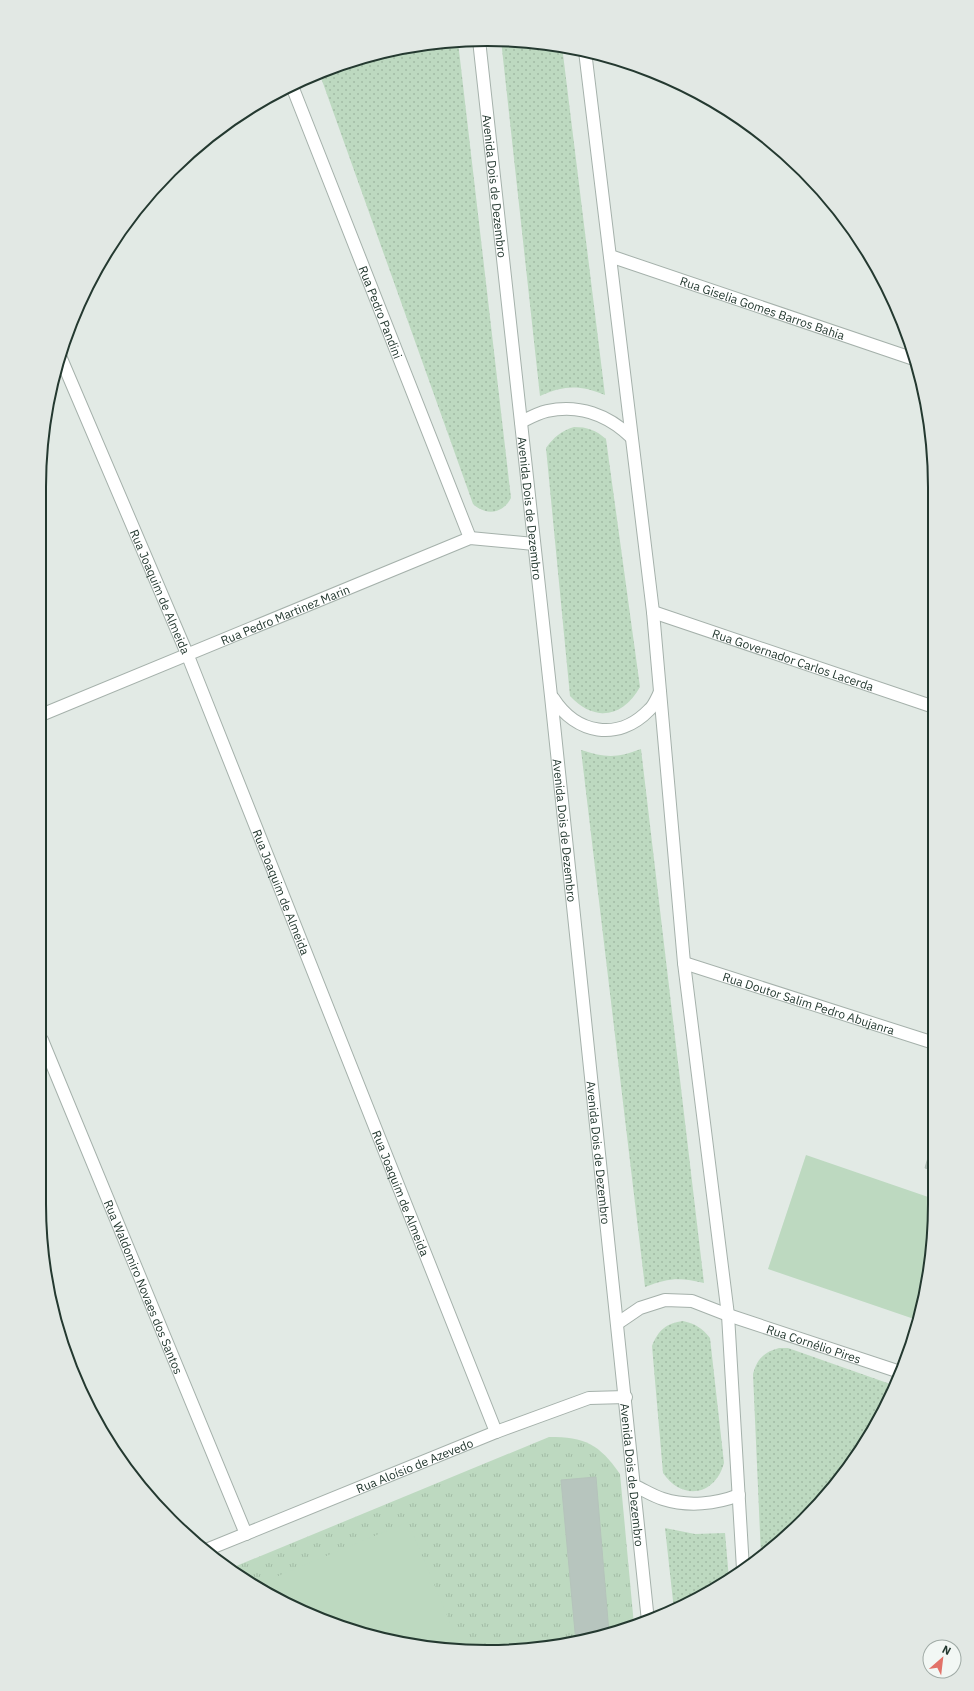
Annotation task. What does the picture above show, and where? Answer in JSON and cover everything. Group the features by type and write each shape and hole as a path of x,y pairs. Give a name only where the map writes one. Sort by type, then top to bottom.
{"street":[{"name":"Avenida Dois de Dezembro","path":"479,46 551,696 626,1397 647,1615"},
{"path":"586,57 653,612 684,963 728,1315 740,1495 743,1563"},
{"name":"Rua Pedro Pandini","path":"294,90 470,538"},
{"name":"Rua Giselia Gomes Barros Bahia","path":"610,256 908,357"},
{"name":"Rua Joaquim de Almeida","path":"64,364 188,656 496,1432"},
{"path":"521,422 546,411 572,408 598,414 622,428 631,437"},
{"name":"Rua Pedro Martinez Marin","path":"46,713 188,656 470,538 534,544"},
{"name":"Rua Governador Carlos Lacerda","path":"653,612 928,705"},
{"path":"551,696 562,712 578,724 597,730 617,729 635,722 650,709 660,692"},
{"name":"Rua Doutor Salim Pedro Abujanra","path":"684,963 928,1041"},
{"name":"Rua Waldomiro Novaes dos Santos","path":"46,1050 246,1534"},
{"name":"Rua Cornélio Pires","path":"618,1323 640,1308 665,1300 692,1301 728,1315 895,1370"},
{"name":"Rua Aloísio de Azevedo","path":"211,1548 496,1432 588,1398 626,1397"},
{"path":"635,1486 663,1500 694,1504 725,1500 740,1495"}],"green space":[{"path":"459,47 511,498 504,507 494,512 483,510 473,504 321,79 345,69 401,54"},
{"path":"502,47 563,53 605,395 588,389 565,388 540,396"},
{"path":"574,427 599,433 606,439 640,687 625,705 608,713 598,713 589,710 570,696 546,448 558,435 565,430"},
{"path":"641,749 704,1283 674,1279 645,1287 581,750 611,756 625,754"},
{"path":"806,1155 928,1197 927,1233 924,1262 920,1290 913,1319 768,1269"},
{"path":"683,1321 698,1327 710,1338 724,1463 720,1474 713,1482 706,1488 697,1491 688,1491 679,1488 663,1473 652,1346 654,1340 664,1328"},
{"path":"779,1348 788,1348 889,1384 869,1424 854,1449 837,1472 819,1495 799,1516 778,1536 761,1550 753,1374 759,1360 769,1352"},
{"path":"549,1437 562,1437 582,1441 598,1449 620,1474 634,1620 573,1637 516,1644 458,1644 429,1641 401,1637 345,1622 292,1600 266,1586 236,1566"},
{"path":"408,1522 459,1644 401,1637 345,1622 292,1600 261,1583"},
{"path":"665,1528 695,1534 725,1533 728,1573 708,1586 673,1604"}],"building":[{"path":"928,1158 928,1169 925,1168"},
{"path":"596,1477 609,1628 575,1636 561,1480"}]}
